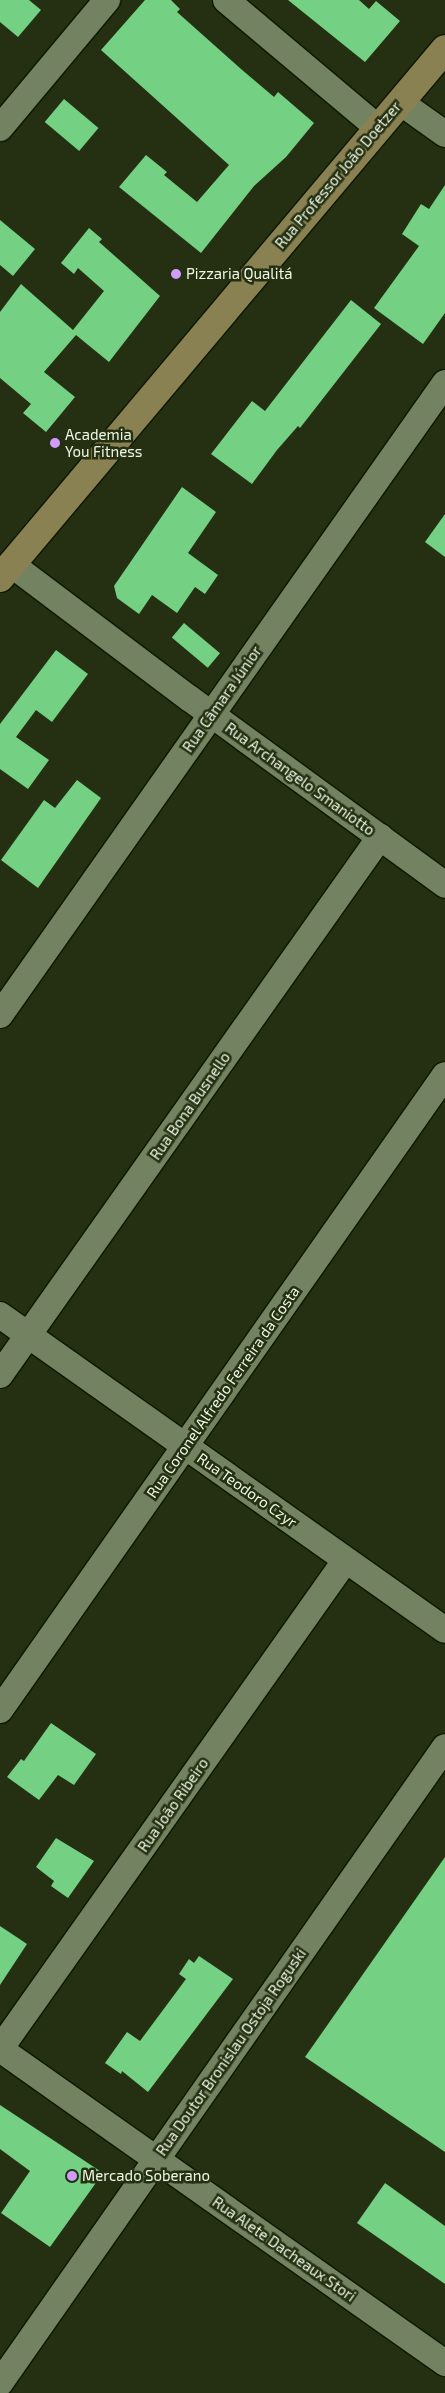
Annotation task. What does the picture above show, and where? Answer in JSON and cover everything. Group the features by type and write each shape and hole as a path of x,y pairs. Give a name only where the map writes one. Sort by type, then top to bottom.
{"main road":[{"name":"Rua Professor João Doetzer","path":"6,571 445,48"}],"street":[{"path":"0,128 107,0"},
{"path":"226,0 378,128"},
{"path":"400,102 445,134"},
{"name":"Rua Câmara Júnior","path":"0,1015 445,383"},
{"name":"Rua Archangelo Smaniotto","path":"6,571 188,698 213,713 445,885"},
{"name":"Rua Bona Busnello","path":"0,1375 380,837"},
{"name":"Rua Coronel Alfredo Ferreira da Costa","path":"0,1710 445,1075"},
{"name":"Rua Teodoro Czyr","path":"0,1315 445,1630"},
{"name":"Rua João Ribeiro","path":"0,2049 345,1561"},
{"name":"Rua Doutor Bronislau Ostoja Roguski","path":"0,2382 445,1747"},
{"name":"Rua Alete Dacheaux Stori","path":"0,2049 445,2362"}],"building":[{"path":"0,0 29,0 41,10 18,37 0,22"},
{"path":"145,0 171,0 180,9 177,12 241,69 274,97 278,92 314,123 286,157 254,186 201,253 119,187 146,155 167,172 164,175 197,202 229,165 101,50"},
{"path":"288,0 359,0 369,9 376,1 400,21 365,62"},
{"path":"64,99 98,128 79,151 45,122"},
{"path":"445,185 445,313 423,344 374,308 419,246 402,234 421,204 429,209"},
{"path":"0,220 35,249 13,276 0,265"},
{"path":"89,228 102,239 99,242 160,296 109,362 76,335 44,372 75,397 46,432 23,413 31,404 0,378 0,312 21,284 73,330 104,291 78,268 74,274 61,263"},
{"path":"351,300 381,324 300,428 298,426 277,450 252,484 211,454 252,401 265,411"},
{"path":"182,487 216,512 188,553 218,575 205,594 195,587 177,613 152,595 139,614 117,598 114,586"},
{"path":"445,514 445,557 425,542"},
{"path":"184,623 220,653 208,668 172,638"},
{"path":"56,650 88,674 52,722 36,710 16,737 49,760 28,789 0,769 0,724"},
{"path":"77,780 101,798 38,888 1,860 44,800 55,808"},
{"path":"51,1723 96,1754 74,1785 58,1775 39,1800 7,1777 21,1759 24,1761"},
{"path":"56,1838 94,1861 68,1898 51,1886 54,1881 36,1867"},
{"path":"445,1857 445,2152 305,2057"},
{"path":"0,1926 27,1944 0,1985"},
{"path":"199,1956 233,1979 148,2092 122,2071 121,2074 105,2063 127,2032 140,2041 186,1979 179,1974 189,1959 194,1963"},
{"path":"0,2105 103,2173 50,2247 1,2213 30,2171 0,2149"},
{"path":"385,2183 445,2226 445,2284 357,2223"}],"place":[{"name":"Pizzaria Qualitá","path":"176,274"},
{"name":"Academia You Fitness","path":"55,443"},
{"name":"Mercado Soberano","path":"72,2176"}]}
